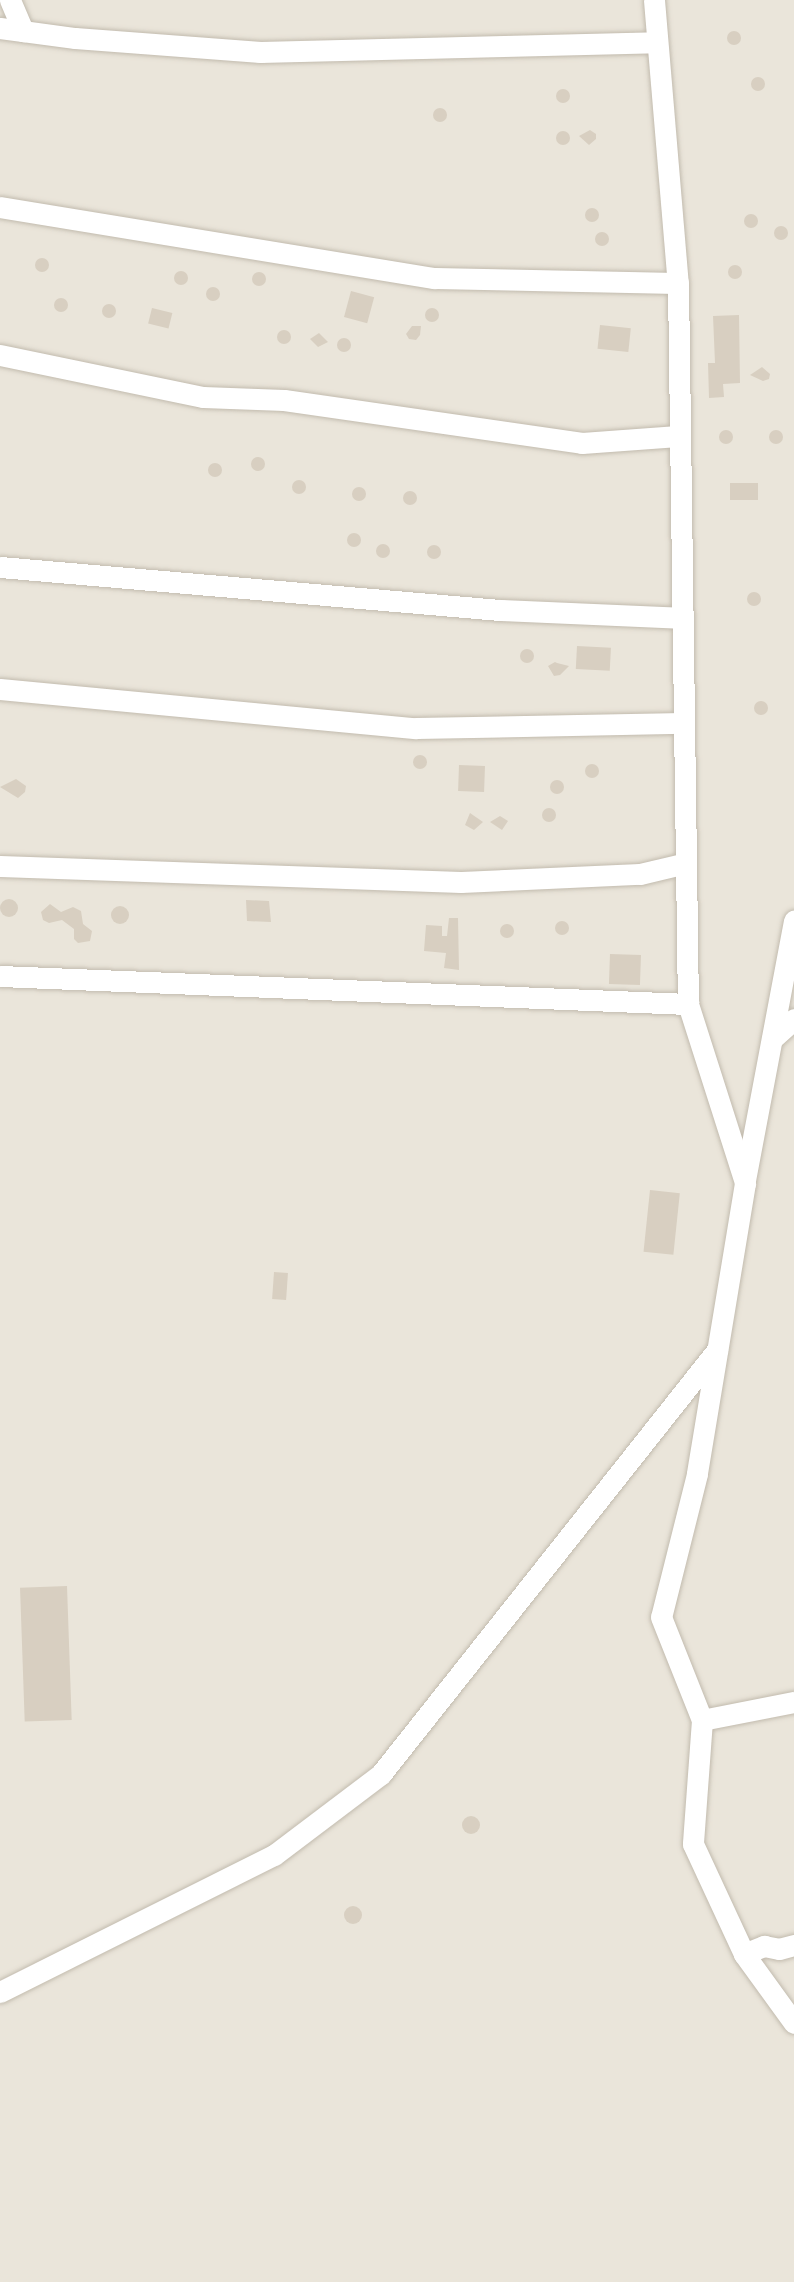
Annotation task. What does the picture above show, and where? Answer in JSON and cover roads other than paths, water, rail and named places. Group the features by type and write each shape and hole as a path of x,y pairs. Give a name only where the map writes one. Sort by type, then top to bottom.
{"street":[{"path":"10,0 23,31"},
{"path":"654,0 678,283 678,436 688,1004 745,1183"},
{"path":"0,28 75,38 260,52 656,42"},
{"path":"0,207 434,278 678,283"},
{"path":"0,355 203,397 284,400 582,443 678,436"},
{"path":"0,567 500,610 681,618"},
{"path":"0,689 416,728 683,723"},
{"path":"0,866 461,882 640,874 686,863"},
{"path":"794,921 745,1183 697,1474 661,1618 702,1720 694,1844 744,1954 794,2023"},
{"path":"0,976 688,1004"},
{"path":"772,1039 794,1019"},
{"path":"0,1992 275,1855 382,1774 717,1349"},
{"path":"702,1720 794,1702"},
{"path":"744,1954 764,1946 779,1949 794,1945"}]}
